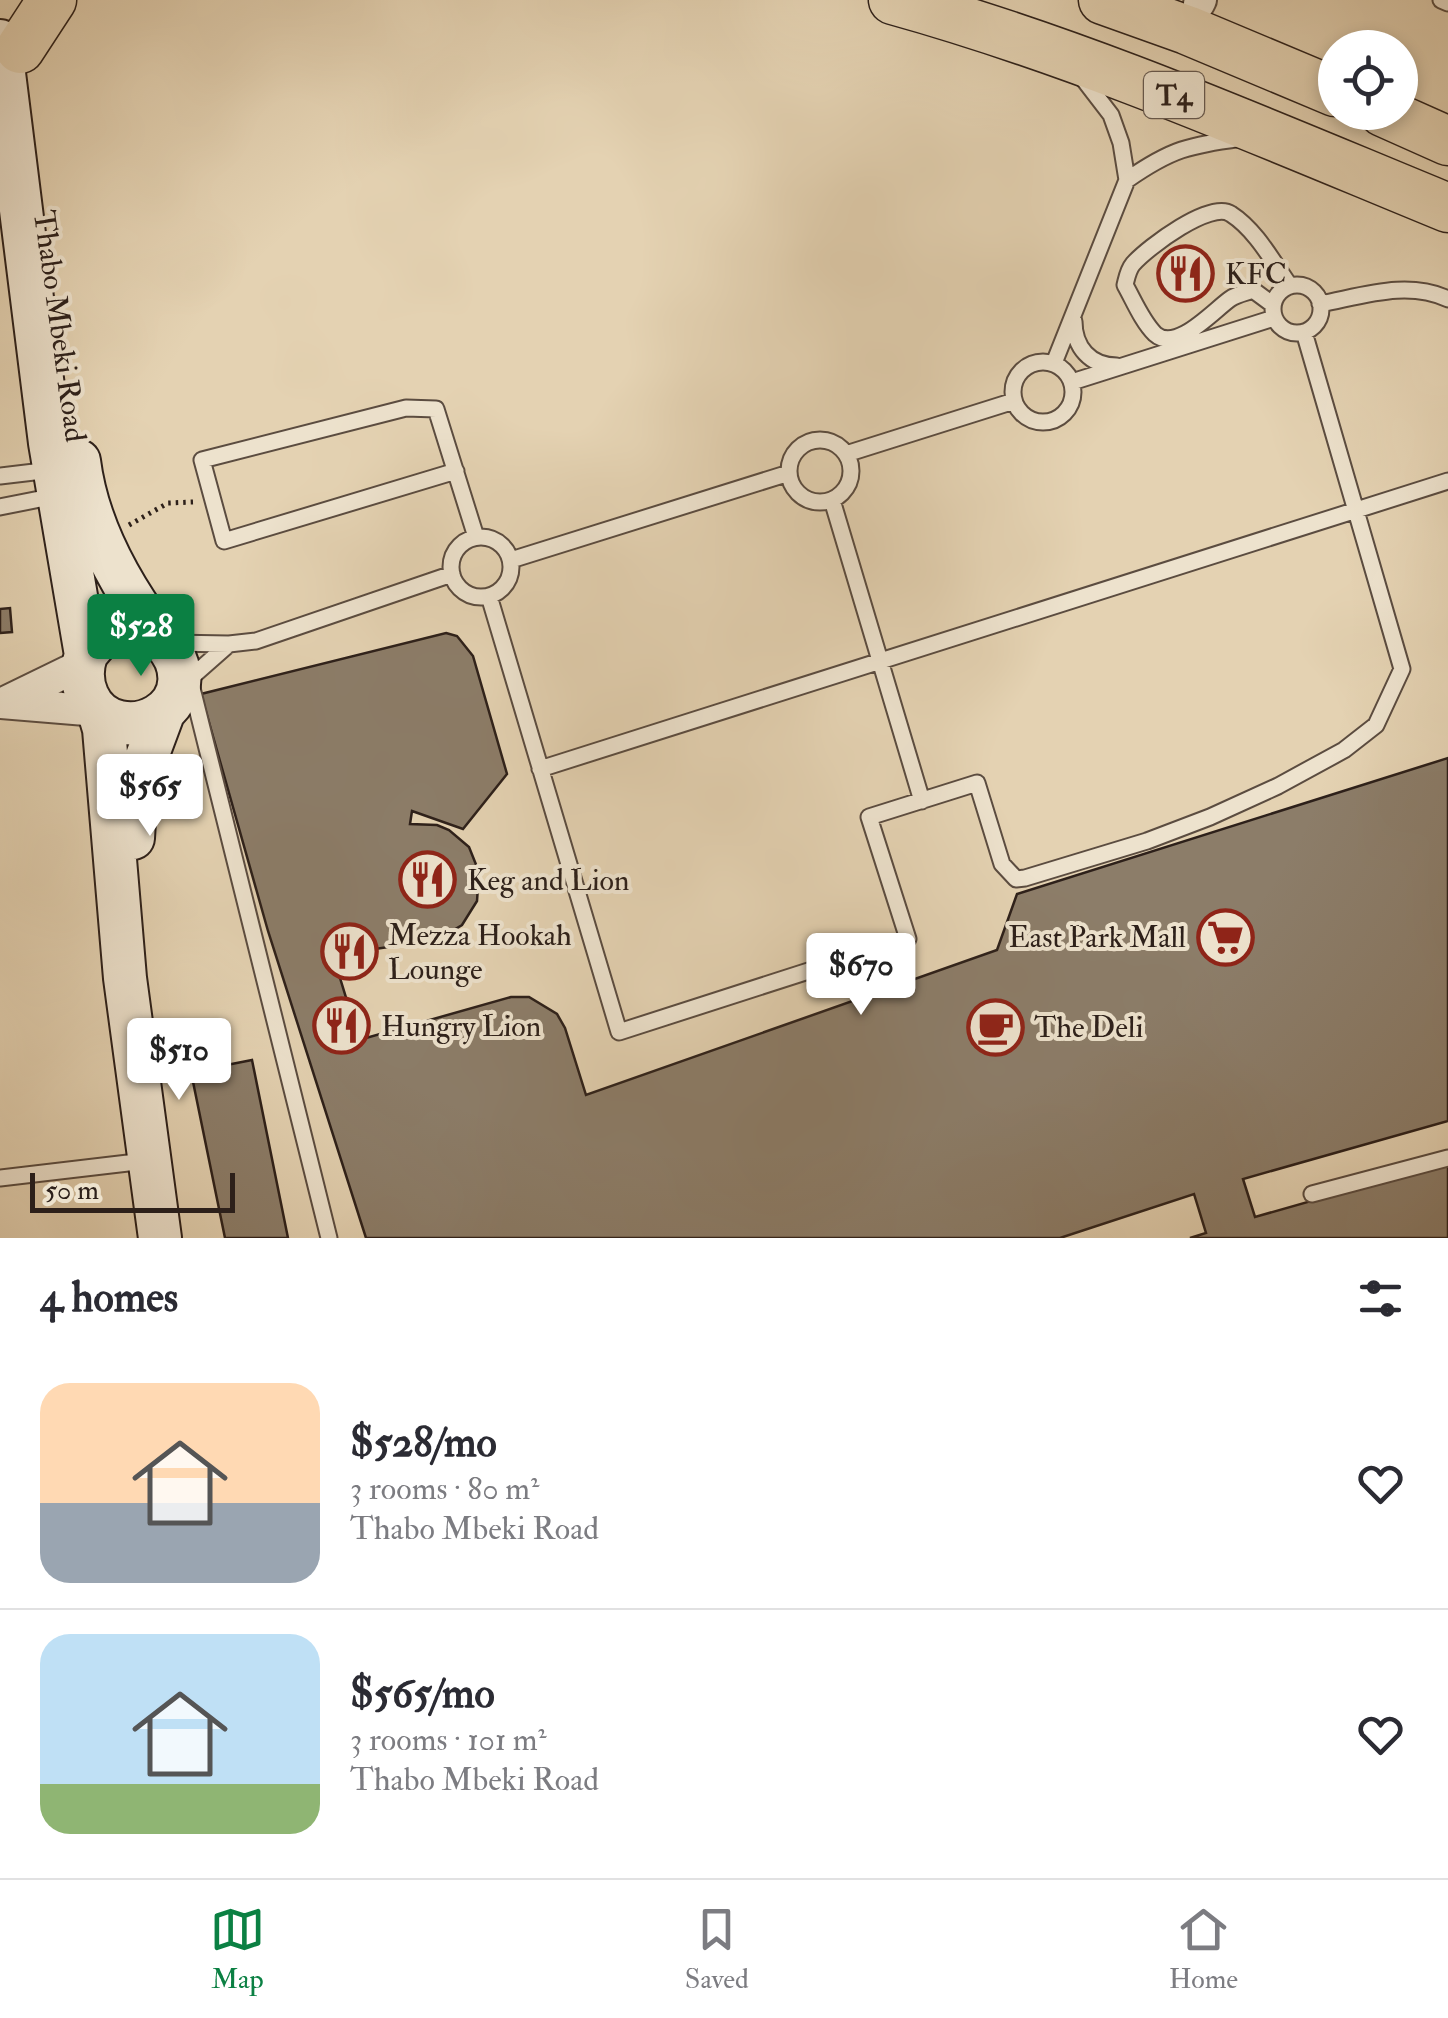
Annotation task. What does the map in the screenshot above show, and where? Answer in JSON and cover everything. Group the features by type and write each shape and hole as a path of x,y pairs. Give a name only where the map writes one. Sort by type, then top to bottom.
{"main road":[{"name":"Thabo Mbeki Road","path":"27,0 6,57 57,482 84,660 82,682 104,728 125,978 160,1238"},
{"path":"6,57 52,0"},
{"name":"T4","path":"893,0 966,20 1062,54 1272,134 1448,208"},
{"name":"T4","path":"1003,0 1177,62 1346,131 1448,179"},
{"name":"T4","path":"1103,0 1318,85"},
{"path":"1195,2 1318,55"},
{"name":"Thabo Mbeki Road","path":"6,57 83,486 101,541 170,672 136,786 125,978"},
{"path":"1418,100 1448,114"},
{"path":"1418,128 1448,141"},
{"path":"84,660 96,641 109,632 125,627 142,628 170,672 152,719 125,724 99,712"}],"street":[{"path":"2,703 84,660"},
{"path":"2,703 99,712"}],"lane":[{"path":"1054,363 1127,180 1122,143 1110,115 1096,92 1062,54"},
{"path":"1127,180 1162,155 1184,147 1272,134"},
{"path":"1273,311 1279,292 1290,286 1303,286 1314,292 1320,304 1320,316 1314,326 1292,333 1281,328 1273,311 1253,290 1234,296 1181,336 1168,340 1160,338 1149,326 1125,285 1130,268 1155,242 1216,209 1230,212 1261,243 1290,286"},
{"path":"1320,304 1406,288 1448,299"},
{"path":"1072,382 1273,311"},
{"path":"1075,312 1074,335 1084,354 1103,366 1124,366"},
{"path":"489,596 619,1032 908,940 869,817 977,784 1002,864 1016,878 1026,878 1210,817 1344,750 1376,725 1402,669 1304,332"},
{"path":"1035,362 1054,363 1072,382 1072,403 1058,418 1037,422 1027,418 1014,401 1013,391 1019,373 1035,362"},
{"path":"846,454 1014,401"},
{"path":"456,471 224,541 202,460 406,408 436,409 456,471 476,537"},
{"path":"814,441 832,443 846,454 850,475 841,494 832,500 809,500 799,494 789,473 793,456 814,441"},
{"path":"512,560 789,473"},
{"path":"0,476 57,482"},
{"path":"540,769 1448,481"},
{"path":"0,508 57,482"},
{"path":"832,500 922,800"},
{"path":"485,536 502,544 512,560 507,583 489,596 470,595 452,574 456,550 476,537 485,536"},
{"path":"170,672 229,644 256,641 452,574"},
{"path":"170,672 229,644"},
{"path":"170,672 330,1238"},
{"path":"1312,1194 1448,1158"},
{"path":"0,1178 151,1161"}],"path":[{"path":"101,541 168,503 214,502"}],"building":[{"path":"10,608 12,632 0,633 0,609"},
{"name":"East Park Mall","path":"446,633 457,636 473,656 507,774 463,829 412,811 410,824 437,825 469,847 479,872 477,901 462,925 437,940 333,955 359,1040 511,997 529,997 557,1014 586,1095 997,950 1017,894 1448,758 1448,1121 1243,1179 1255,1217 1448,1162 1448,1238 1190,1238 1206,1233 1194,1194 1060,1238 366,1238 268,931 201,694"},
{"path":"252,1060 288,1238 225,1238 191,1072"}],"place":[{"name":"KFC","path":"1186,274"},
{"name":"Keg and Lion","path":"428,880"},
{"name":"East Park Mall","path":"1225,937"},
{"name":"Mezza Hookah Lounge","path":"349,952"},
{"name":"Hungry Lion","path":"342,1026"},
{"name":"The Deli","path":"995,1027"}]}
